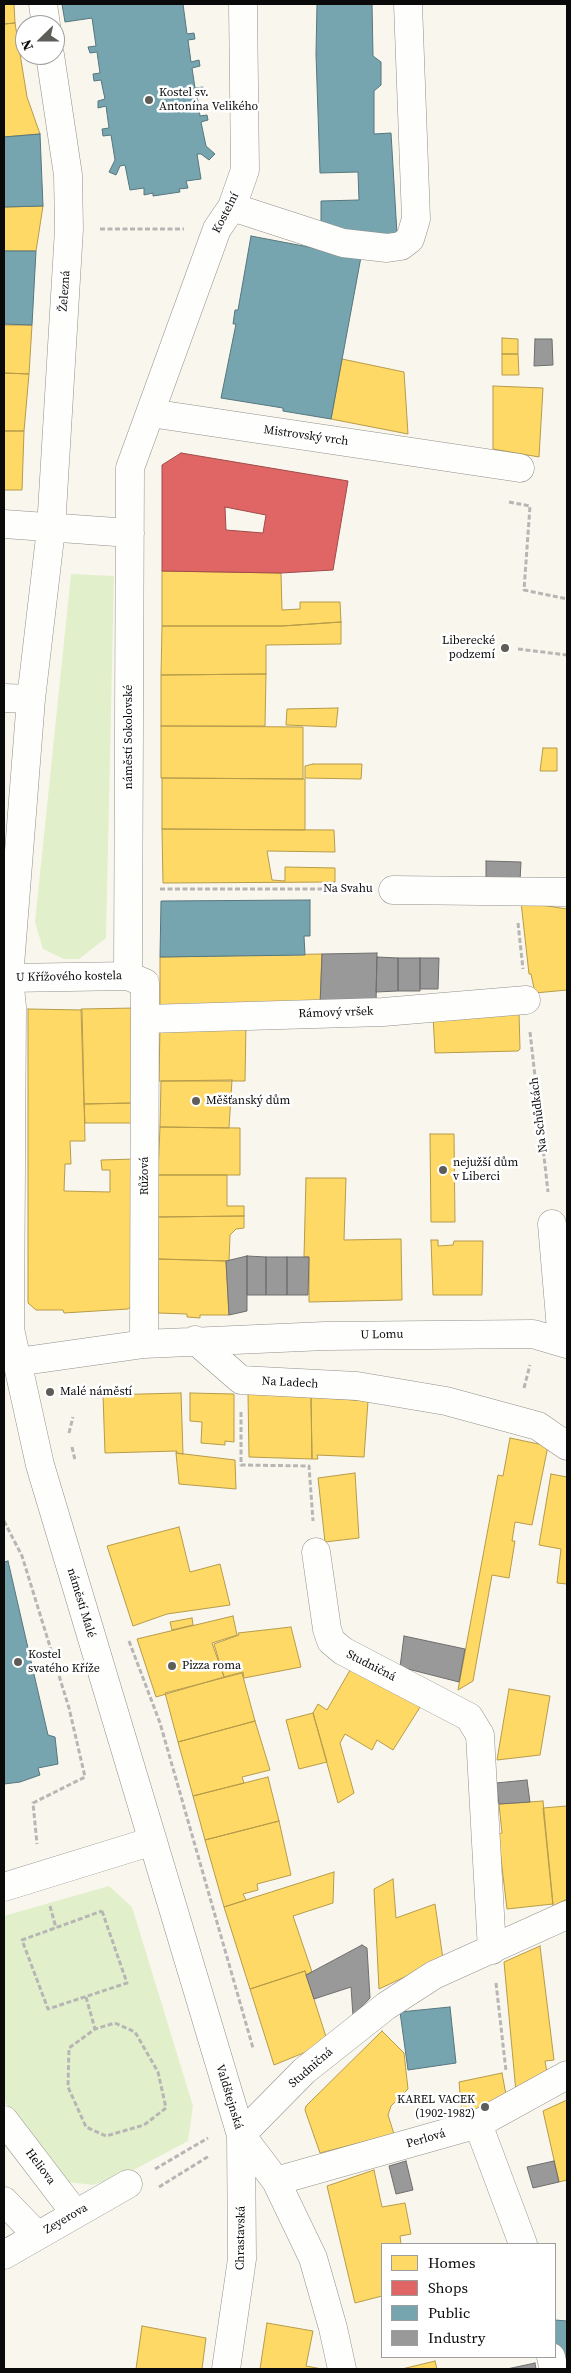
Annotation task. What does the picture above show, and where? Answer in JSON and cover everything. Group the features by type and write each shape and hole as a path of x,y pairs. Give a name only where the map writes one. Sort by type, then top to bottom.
{"street":[{"name":"Kostelní","path":"150,413 217,229 232,206 245,170 243,4"},
{"path":"232,206 343,243 387,248 401,246 410,239 416,219 408,4"},
{"name":"Železná","path":"51,529 69,229 68,175 52,65"},
{"name":"náměstí Sokolovské","path":"128,976 130,468 150,413"},
{"name":"Mistrovský vrch","path":"150,413 520,468"},
{"path":"4,524 51,529 130,533"},
{"path":"51,529 31,699 10,978 12,1007 7,1329 17,1362 144,1344 195,1340 241,1380"},
{"path":"4,698 31,699"},
{"path":"393,890 567,892"},
{"path":"128,976 145,983 146,1014"},
{"name":"U Křížového kostela","path":"10,978 128,976"},
{"name":"Rámový vršek","path":"146,1014 383,1012 526,1000"},
{"name":"Růžová","path":"144,1344 146,1014"},
{"path":"552,1224 565,1343"},
{"name":"U Lomu","path":"195,1340 533,1334 565,1343"},
{"name":"náměstí Malé","path":"17,1362 40,1465 153,1841"},
{"name":"Na Ladech","path":"241,1380 357,1386 446,1401 538,1426 567,1446"},
{"name":"Studničná","path":"316,1552 326,1629 331,1641 342,1651 469,1717 480,1735 492,1950"},
{"path":"4,1887 153,1841"},
{"name":"Valdštejnská","path":"153,1841 241,2136 276,2181 313,2258 333,2328 342,2369"},
{"name":"Studničná","path":"241,2136 304,2071 386,2006 434,1975 567,1915"},
{"name":"Perlová","path":"276,2181 478,2124 567,2075"},
{"name":"Heliova","path":"4,2120 75,2213"},
{"path":"478,2124 523,2243"},
{"name":"Chrastavská","path":"226,2369 242,2259 241,2136"},
{"name":"Zeyerova","path":"4,2255 128,2184"},
{"path":"4,2202 37,2235"}],"path":[{"path":"69,229 217,229"},
{"path":"502,500 530,506 524,590 567,598"},
{"path":"518,650 567,655"},
{"name":"Na Svahu","path":"129,888 393,890"},
{"name":"Na Schůdkách","path":"515,890 552,1224"},
{"path":"241,1380 241,1465 309,1466 316,1552"},
{"path":"73,1417 68,1431 77,1470"},
{"path":"4,1522 22,1556 69,1708 85,1777 33,1803 40,1876 56,1928"},
{"path":"128,1636 140,1673 160,1723 253,2048"},
{"path":"102,1911 127,1983 48,2009 22,1940 56,1928 102,1911"},
{"path":"492,1950 510,2107"},
{"path":"86,1997 95,2029"},
{"path":"115,2023 136,2032 158,2072 166,2108 144,2125 106,2136 86,2127 68,2087 69,2048 95,2029 115,2023"},
{"path":"128,2184 211,2137"},
{"path":"174,2177 214,2153"}],"green space":[{"path":"71,574 114,576 106,938 79,959 64,959 43,949 35,922"},
{"path":"109,1886 132,1907 193,2106 188,2141 126,2174 93,2185 68,2182 4,2101 4,1916"}],"building: Homes":[{"path":"4,4 14,4 15,23 4,24"},
{"path":"15,23 15,65 22,65 27,97 40,134 4,137 4,24"},
{"path":"43,206 36,251 4,251 4,207"},
{"path":"4,325 32,325 29,374 4,373"},
{"path":"502,338 518,339 518,354 502,354"},
{"path":"502,354 518,354 519,375 502,375"},
{"path":"342,359 404,372 408,434 331,419"},
{"path":"4,373 29,374 24,431 4,431"},
{"path":"493,386 543,388 539,457 493,449"},
{"path":"4,431 24,431 22,490 4,490"},
{"path":"162,571 281,573 282,610 300,609 300,602 340,602 341,622 282,626 162,626"},
{"path":"341,622 341,644 266,645 266,674 161,675 162,626 282,626"},
{"path":"266,674 265,726 161,726 161,675"},
{"path":"338,708 336,727 286,725 287,709"},
{"path":"161,726 303,727 303,779 161,778"},
{"path":"543,748 557,748 557,771 540,771"},
{"path":"313,764 362,764 361,779 305,778 305,766"},
{"path":"162,778 305,779 305,830 162,829"},
{"path":"162,829 334,830 335,852 267,851 272,880 285,881 285,867 335,868 335,882 163,883"},
{"path":"521,902 567,909 567,990 535,993 531,974 529,974"},
{"path":"322,954 320,1006 160,1010 160,957"},
{"path":"136,1008 133,1103 84,1104 81,1009"},
{"path":"28,1009 82,1010 85,1141 70,1141 71,1164 65,1164 64,1191 110,1192 110,1170 102,1170 101,1160 136,1159 137,1301 128,1309 64,1313 63,1310 36,1310 28,1303"},
{"path":"519,1012 520,1049 518,1051 435,1053 433,1016"},
{"path":"246,1023 245,1081 159,1081 160,1026"},
{"name":"Měšťanský dům","path":"232,1080 229,1128 160,1127 161,1081"},
{"path":"133,1103 134,1123 85,1123 84,1104"},
{"path":"160,1127 240,1128 240,1175 158,1175"},
{"name":"nejužší dům v Liberci","path":"430,1134 454,1134 455,1222 431,1222"},
{"path":"158,1175 227,1175 227,1206 244,1206 244,1216 158,1217"},
{"path":"306,1178 346,1178 344,1240 401,1239 402,1300 309,1302 309,1257 304,1257"},
{"path":"244,1216 244,1228 236,1229 230,1235 229,1261 158,1259 158,1217"},
{"path":"431,1240 438,1240 438,1246 453,1245 454,1241 483,1241 482,1295 433,1295"},
{"path":"158,1259 226,1261 229,1315 200,1315 200,1318 187,1317 187,1314 158,1313"},
{"path":"181,1393 183,1454 176,1453 177,1451 105,1453 103,1395"},
{"path":"190,1393 234,1394 234,1442 225,1441 225,1445 201,1443 202,1422 190,1421"},
{"path":"248,1394 311,1397 312,1459 249,1457"},
{"path":"311,1397 368,1401 364,1457 317,1455 318,1459 312,1459"},
{"path":"510,1438 548,1446 532,1525 515,1522 512,1541 515,1541 509,1578 492,1575 473,1681 458,1690 498,1475 503,1476"},
{"path":"176,1453 235,1460 236,1489 179,1484"},
{"path":"355,1473 359,1538 325,1542 318,1478"},
{"path":"551,1474 567,1477 567,1584 557,1583 561,1549 539,1545"},
{"path":"179,1527 190,1572 220,1564 230,1605 167,1614 133,1626 107,1546"},
{"path":"233,1616 237,1635 212,1643 224,1677 156,1697 137,1639"},
{"path":"192,1618 193,1625 172,1630 170,1622"},
{"path":"291,1627 301,1667 244,1678 243,1672 224,1677 214,1644 239,1635 238,1633"},
{"path":"353,1665 422,1704 393,1750 377,1740 372,1750 345,1734 340,1743 354,1793 338,1803 313,1713 318,1704 327,1710"},
{"path":"242,1673 255,1721 178,1742 165,1693"},
{"path":"509,1689 550,1696 540,1755 497,1760"},
{"path":"313,1713 327,1762 299,1769 286,1720"},
{"path":"255,1721 270,1770 242,1777 244,1783 193,1796 178,1742"},
{"path":"268,1777 279,1821 205,1840 193,1796"},
{"path":"543,1801 553,1904 507,1909 498,1834 502,1833 499,1804"},
{"path":"567,1806 567,1899 553,1906 543,1808"},
{"path":"279,1821 291,1875 257,1884 258,1890 243,1894 246,1900 224,1907 205,1840"},
{"path":"334,1872 333,1903 293,1916 312,1972 306,1975 305,1971 250,1989 224,1907"},
{"path":"393,1879 396,1918 435,1904 443,1959 379,1989 374,1889"},
{"path":"540,1946 554,2060 545,2061 548,2078 516,2092 504,1962"},
{"path":"305,1971 328,2043 274,2065 250,1989"},
{"path":"382,2031 404,2053 408,2089 391,2106 388,2115 394,2134 320,2153 305,2110 306,2106"},
{"path":"502,2073 507,2100 462,2115 459,2082"},
{"path":"567,2100 567,2180 559,2182 543,2111"},
{"path":"374,2170 382,2207 405,2203 411,2234 400,2236 401,2243 381,2243 381,2296 355,2303 327,2186"},
{"path":"267,2323 313,2331 306,2366 322,2369 260,2369"},
{"path":"142,2326 206,2338 202,2369 136,2369"},
{"path":"435,2361 437,2369 402,2369"}],"building: Shops":[{"path":"181,453 348,481 333,570 281,573 162,571 162,465","holes":["225,507 266,515 263,533 226,530"]}],"building: Public":[{"name":"Kostel sv. Antonína Velikého","path":"62,4 183,4 187,34 194,33 195,39 188,40 191,62 199,60 200,66 192,68 195,88 203,87 204,93 197,95 200,116 207,115 208,120 201,122 206,146 215,154 209,160 201,154 197,154 201,179 186,181 188,188 179,189 180,192 153,196 153,193 144,195 144,188 130,190 125,165 120,166 116,175 109,172 115,160 111,135 103,136 102,129 109,128 106,106 98,108 98,101 105,99 101,80 94,81 93,74 100,73 97,52 90,53 88,47 96,46 92,18 65,22"},
{"path":"317,4 372,4 373,56 381,62 381,85 374,91 374,134 391,133 397,234 362,236 321,229 321,201 359,200 358,172 320,173 316,54"},
{"path":"40,134 43,206 4,207 4,137"},
{"path":"251,236 361,257 331,419 283,411 283,408 221,398 236,324 233,324 235,310 238,310"},
{"path":"4,251 36,251 32,325 4,324"},
{"path":"310,900 310,936 304,936 305,955 160,957 161,901"},
{"name":"Kostel svatého Kříže","path":"8,1561 48,1735 55,1737 58,1764 38,1768 40,1775 20,1782 4,1784 4,1562"},
{"path":"450,2007 456,2063 408,2070 400,2012"},
{"path":"556,2320 567,2321 567,2369 562,2369 556,2345"}],"building: Industry":[{"path":"535,339 552,339 553,365 534,366"},
{"path":"486,861 521,862 520,881 486,880"},
{"path":"377,953 376,1005 320,1006 322,954"},
{"path":"377,957 398,958 398,991 376,992"},
{"path":"398,958 420,958 420,991 398,991"},
{"path":"420,958 439,958 438,989 420,989"},
{"path":"247,1256 247,1311 229,1315 226,1261"},
{"path":"247,1256 266,1257 266,1295 247,1295"},
{"path":"266,1257 287,1257 287,1295 266,1295"},
{"path":"287,1257 309,1257 308,1295 287,1295"},
{"path":"404,1636 465,1649 459,1682 400,1667"},
{"path":"527,1780 530,1802 499,1804 496,1783"},
{"path":"362,1945 367,1948 370,1998 353,2016 351,1987 314,1999 306,1975"},
{"path":"406,2161 413,2190 396,2194 389,2166"},
{"path":"554,2161 559,2182 533,2188 527,2167"},
{"path":"535,2363 536,2369 507,2369"}],"place":[{"name":"Kostel sv. Antonína Velikého","path":"149,100"},
{"name":"Liberecké podzemí","path":"505,648"},
{"name":"Měšťanský dům","path":"196,1101"},
{"name":"nejužší dům v Liberci","path":"443,1170"},
{"name":"Malé náměstí","path":"50,1392"},
{"name":"Kostel svatého Kříže","path":"18,1662"},
{"name":"Pizza roma","path":"172,1666"},
{"name":"KAREL VACEK (1902-1982)","path":"485,2107"}]}
